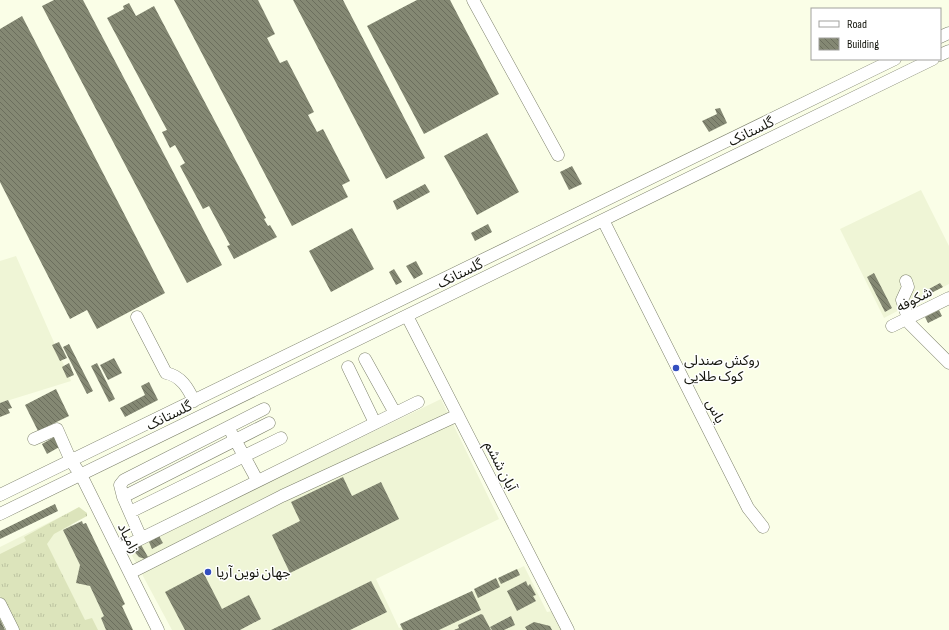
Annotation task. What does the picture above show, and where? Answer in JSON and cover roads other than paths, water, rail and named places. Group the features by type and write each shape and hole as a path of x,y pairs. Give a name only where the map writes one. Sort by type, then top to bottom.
{"street":[{"path":"473,0 558,155"},
{"name":"گلستانک","path":"0,495 893,60"},
{"name":"گلستانک","path":"0,514 930,60"},
{"name":"یاس","path":"603,220 745,502 763,527"},
{"path":"906,281 908,287 902,300 910,324 949,363"},
{"name":"شکوفه","path":"892,326 949,298"},
{"name":"آبان ششم","path":"407,316 568,630"},
{"path":"137,317 166,373 175,374 183,382 194,400"},
{"path":"365,359 395,413"},
{"path":"348,368 375,423"},
{"path":"118,550 257,480 418,402"},
{"path":"141,538 123,497 120,485 124,480 264,409"},
{"path":"130,573 282,496 458,415"},
{"path":"123,497 270,423"},
{"path":"229,427 257,480"},
{"name":"زامیاد","path":"34,439 57,429 71,461 81,475 158,630"},
{"path":"130,512 280,438"},
{"path":"0,604 12,630"}],"place":[{"name":"روکش صندلی کوک طلایی","path":"676,368"},
{"name":"جهان نوین آریا","path":"208,572"}]}
